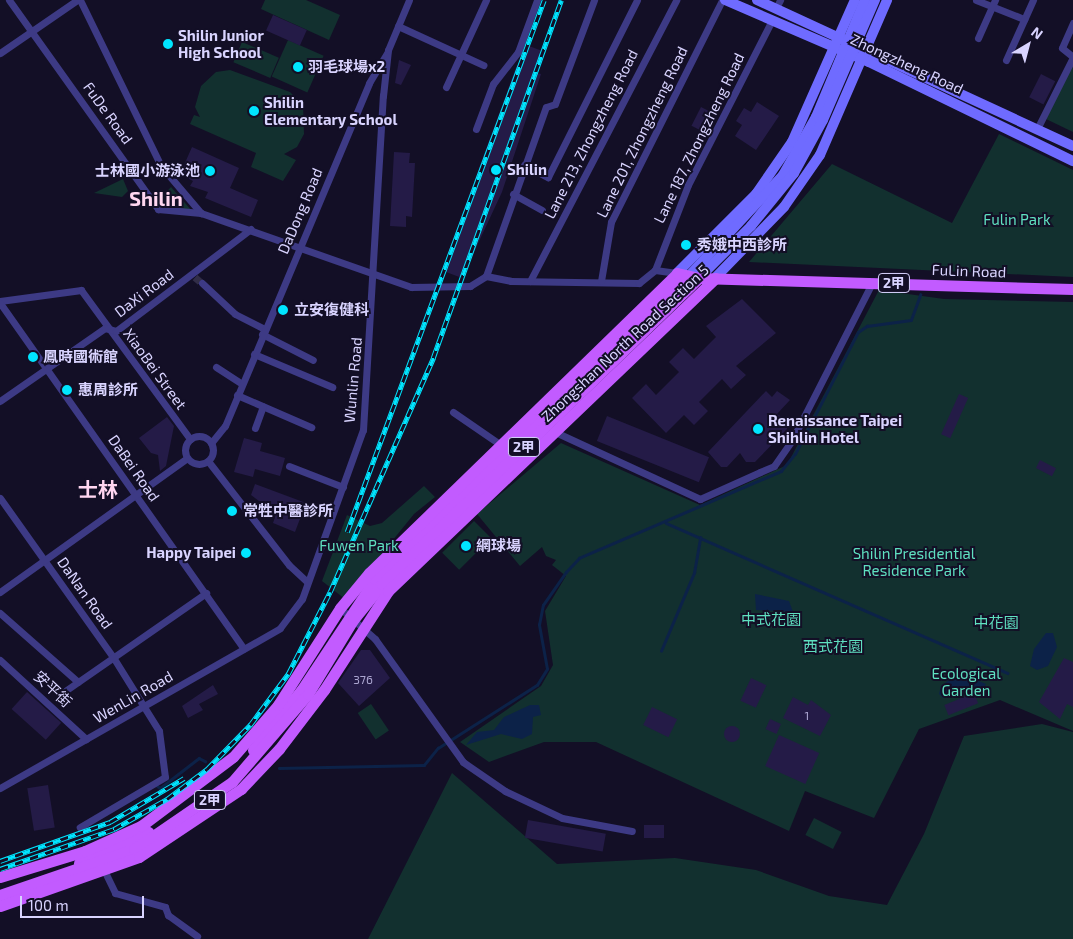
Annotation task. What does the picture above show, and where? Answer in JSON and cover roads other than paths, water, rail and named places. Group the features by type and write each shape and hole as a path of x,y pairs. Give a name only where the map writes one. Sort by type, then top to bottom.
{"main road":[{"name":"Zhongzheng Road","path":"724,0 862,59 1073,161"},
{"name":"Zhongzheng Road","path":"757,0 778,4 1073,146"},
{"name":"Zhongshan North Road Section 5","path":"848,39 854,0"},
{"name":"Zhongshan North Road Section 5","path":"351,617 630,338 783,175 816,117 866,0"},
{"name":"Zhongshan North Road Section 5","path":"848,39 875,0"},
{"name":"Zhongshan North Road Section 5","path":"0,906 103,868 168,841 241,789 279,749 335,669 351,617 369,573 501,445 630,338 715,278 775,217 810,170 867,48 887,0"},
{"name":"2甲","path":"688,276 715,278"},
{"name":"FuLin Road","path":"715,278 874,281 1073,289"},
{"name":"Zhongshan North Road Section 5","path":"351,617 388,591 553,431 630,338"},
{"name":"Zhongshan North Road Section 5","path":"0,887 91,859 136,839 186,809 224,772 302,689 375,579 554,400"},
{"name":"Zhongshan North Road Section 5","path":"0,877 85,851 141,826 224,772"},
{"name":"Zhongshan North Road Section 5","path":"0,895 103,868"}],"street":[{"name":"FuDe Road","path":"9,0 158,209 201,213 251,228 374,273 419,287 470,286 486,276"},
{"name":"FuDe Road","path":"79,0 161,166 201,213"},
{"path":"0,53 79,0"},
{"name":"Wunlin Road","path":"307,582 343,488 366,414 388,50 409,0"},
{"path":"446,87 486,0"},
{"path":"476,129 493,84 518,52 537,0"},
{"path":"594,0 554,104 546,106 513,194 486,276 530,281 632,283 646,280 655,270 688,276"},
{"name":"Lane 213, Zhongzheng Road","path":"524,165 548,176 637,0"},
{"name":"Lane 213, Zhongzheng Road","path":"530,281 676,0"},
{"name":"Lane 201, Zhongzheng Road","path":"601,281 611,222 724,0"},
{"path":"976,0 994,3 1024,19"},
{"path":"1006,60 1033,0"},
{"path":"978,38 994,3"},
{"name":"Lane 187, Zhongzheng Road","path":"655,270 688,185 772,20"},
{"path":"1037,129 1073,57 1062,48 1073,24"},
{"path":"398,26 484,64"},
{"name":"DaDong Road","path":"211,443 225,426 369,83 388,50"},
{"path":"513,194 542,210"},
{"name":"DaXi Road","path":"0,401 105,328 116,331 194,275 251,228"},
{"path":"553,431 700,499 774,466 792,440 874,281"},
{"path":"202,283 235,314 313,360"},
{"name":"XiaoBei Street","path":"0,302 81,290 190,439"},
{"name":"DaBei Road","path":"0,302 244,649"},
{"path":"254,354 332,386"},
{"path":"216,367 242,384"},
{"path":"237,395 311,427"},
{"path":"255,428 263,406"},
{"path":"454,412 501,445"},
{"path":"0,592 137,496 187,458 190,439 201,436 211,443 208,461 289,565 307,582"},
{"path":"187,458 197,464 208,461"},
{"path":"289,466 343,488"},
{"name":"DaNan Road","path":"0,498 146,705 159,731 165,777 80,827"},
{"name":"WenLin Road","path":"0,788 244,649 288,620 307,582"},
{"path":"66,691 206,593"},
{"path":"0,613 78,682"},
{"path":"351,617 380,646 445,743 482,776 562,818 632,831"},
{"name":"安平街","path":"0,660 86,739"},
{"path":"103,868 115,893 165,907 168,915 197,936"}],"water":[{"path":"755,594 789,601 793,612 756,610"},
{"path":"1046,633 1053,633 1057,647 1048,666 1037,670 1030,666 1034,649"},
{"path":"952,678 976,680 986,684 981,692 948,692 943,698 939,694 941,686"},
{"path":"530,705 539,705 541,715 533,717 532,734 522,739 501,734 466,745 477,732 494,730 504,717"}],"waterway":[{"path":"279,768 424,765 438,748 537,685 547,669 539,625 543,605 566,572 579,558 781,471 795,454 858,332 867,326 911,320 920,295"},
{"path":"666,523 1008,673"},
{"path":"661,651 694,573 700,538"},
{"path":"155,784 160,788 199,758 205,761"}],"tunnel":[{"path":"195,277 202,283"}],"railway":[{"path":"347,532 544,0"},
{"path":"0,869 114,829 167,799 207,769 250,725 288,674 330,592 433,358 561,0"},
{"path":"0,861 110,822 184,778"}],"place":[{"name":"Shilin Junior High School","path":"168,44"},
{"name":"羽毛球場x2","path":"298,67"},
{"name":"Shilin Elementary School","path":"254,111"},
{"name":"Shilin","path":"496,170"},
{"name":"士林國小游泳池","path":"210,171"},
{"name":"秀娥中西診所","path":"686,245"},
{"name":"立安復健科","path":"283,310"},
{"name":"鳳時國術館","path":"33,357"},
{"name":"惠周診所","path":"67,390"},
{"name":"Renaissance Taipei Shihlin Hotel","path":"758,429"},
{"name":"常牲中醫診所","path":"232,511"},
{"name":"網球場","path":"466,546"},
{"name":"Happy Taipei","path":"246,553"}],"district":[{"name":"Shilin","path":"156,198"},
{"name":"士林","path":"98,489"}],"park label":[{"name":"Fulin Park","path":"1017,220"},
{"name":"Fuwen Park","path":"359,546"},
{"name":"Shilin Presidential Residence Park","path":"914,562"},
{"name":"中式花園","path":"771,620"},
{"name":"中花園","path":"996,623"},
{"name":"西式花園","path":"833,647"},
{"name":"Ecological Garden","path":"966,682"}]}
